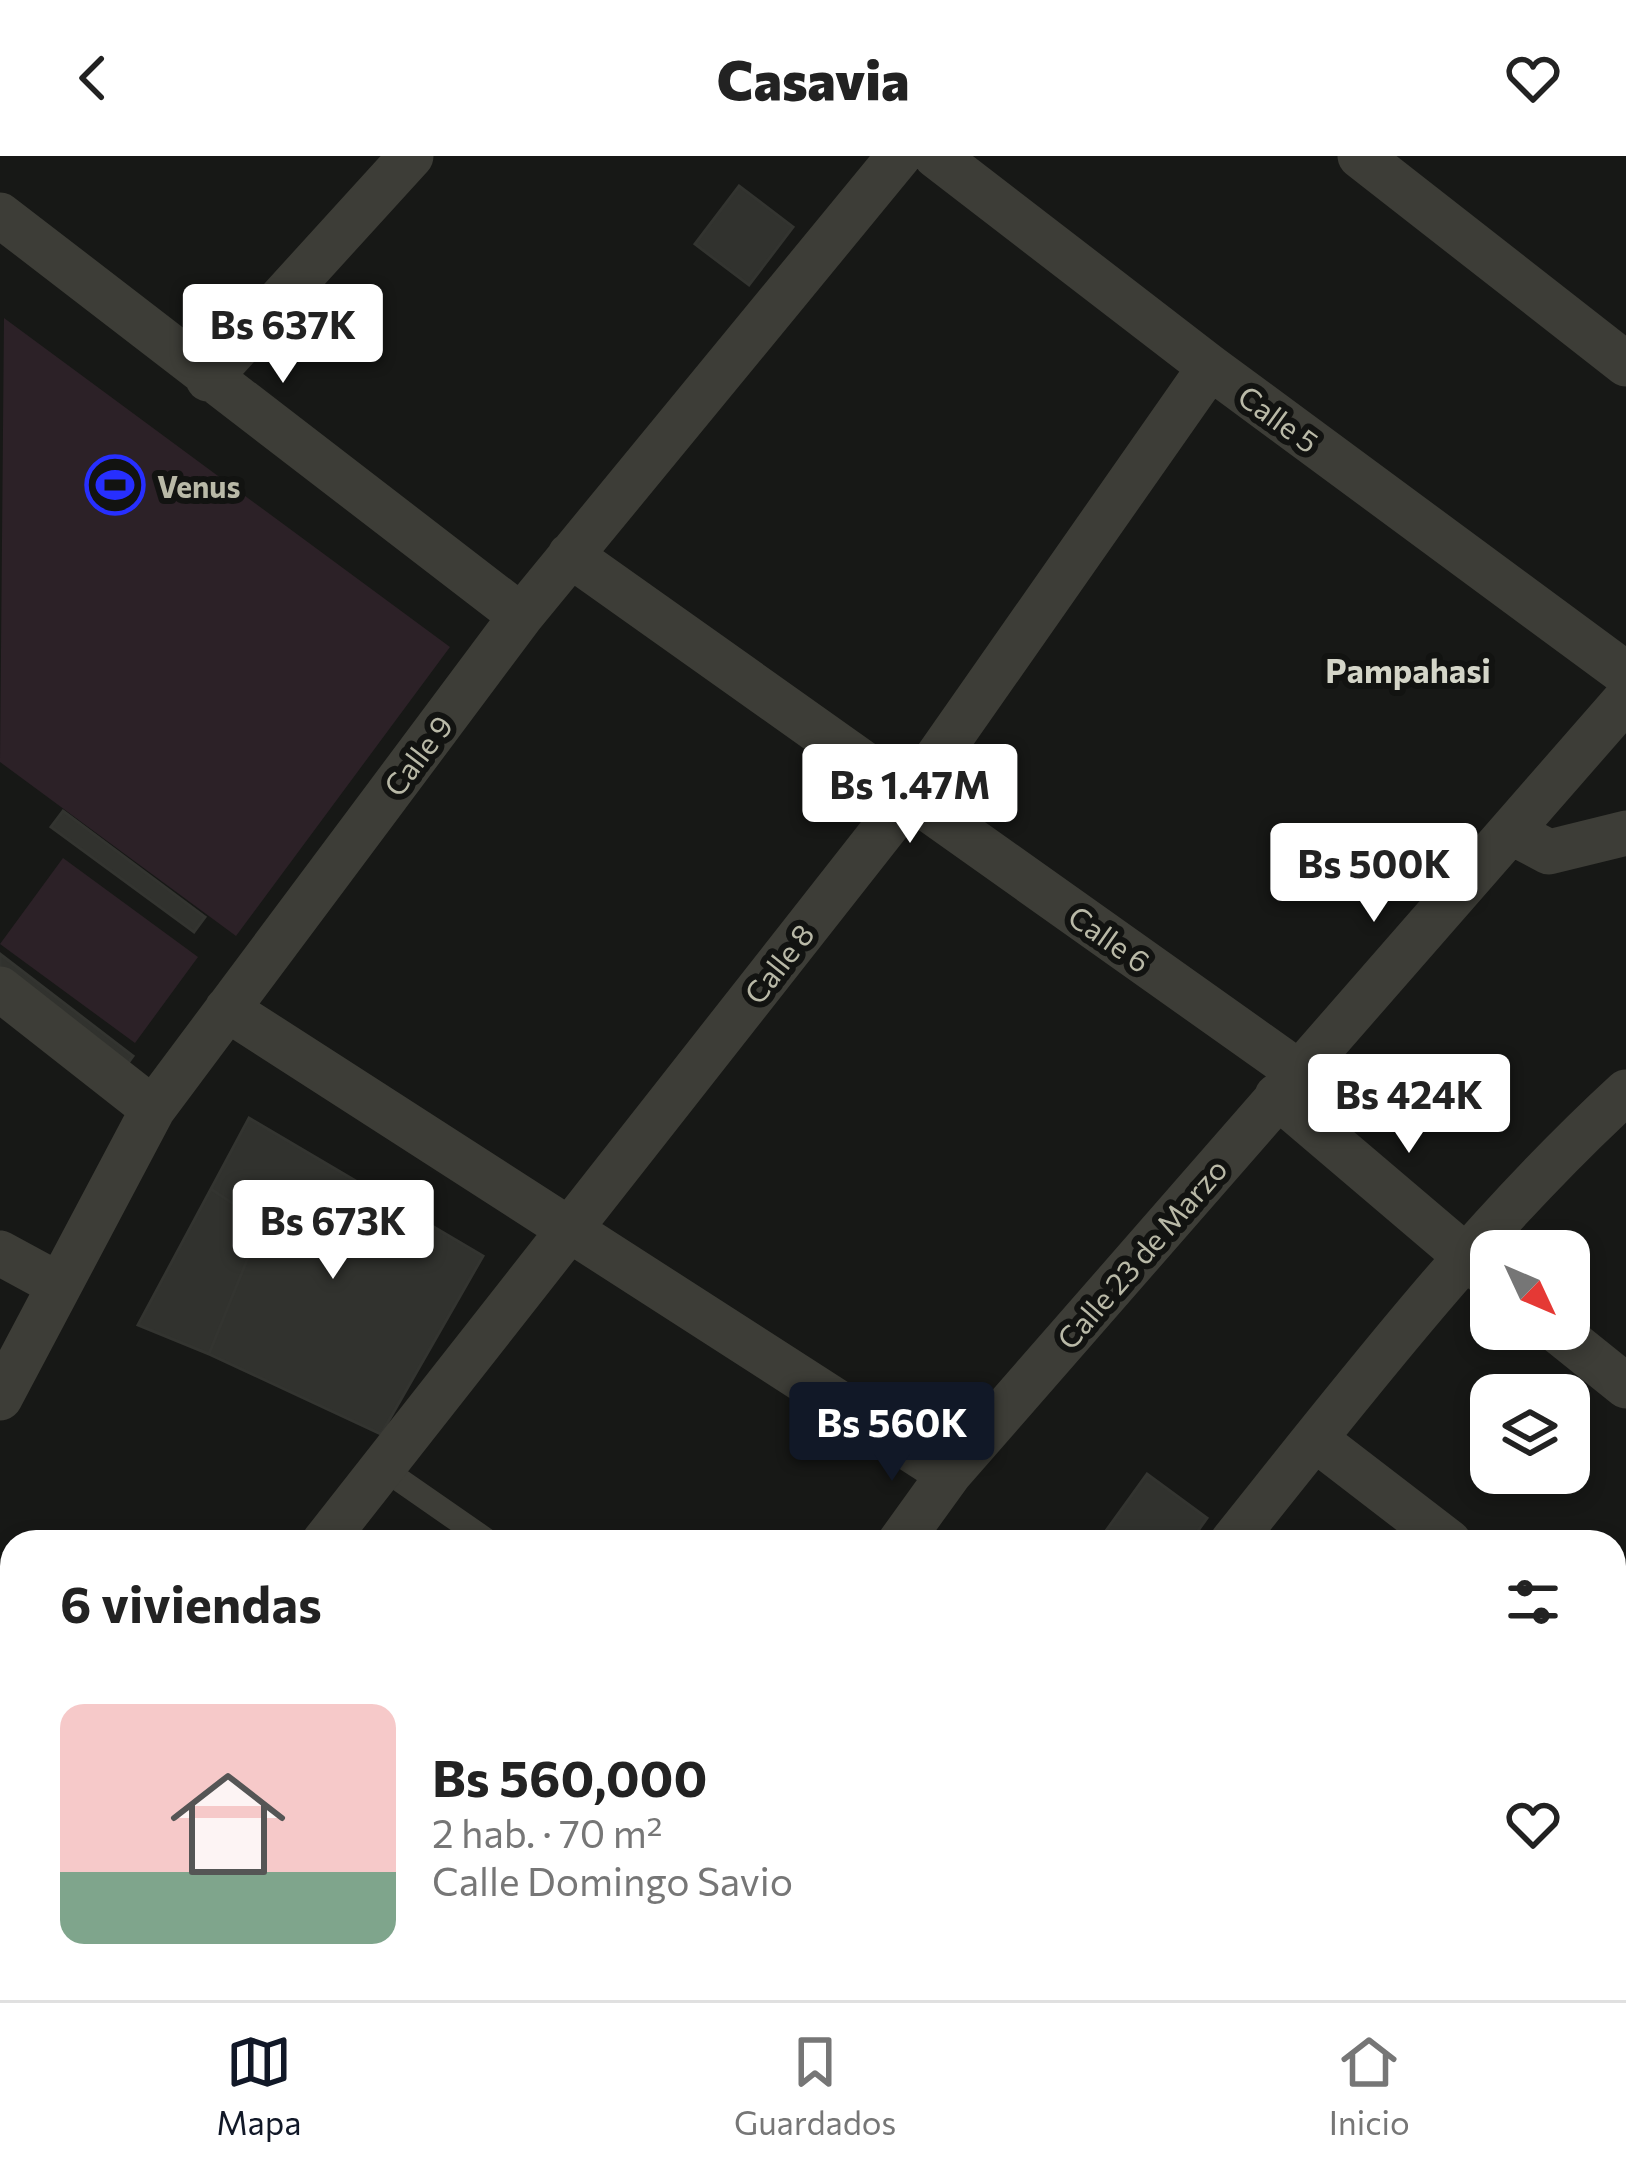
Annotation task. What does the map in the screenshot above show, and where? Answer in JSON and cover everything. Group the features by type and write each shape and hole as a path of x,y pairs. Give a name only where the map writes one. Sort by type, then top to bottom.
{"street":[{"path":"208,380 411,156"},
{"name":"Calle 9","path":"0,1398 153,1109 521,616 899,156"},
{"name":"Calle 5","path":"936,156 1210,367 1626,674"},
{"path":"1360,156 1626,364"},
{"path":"0,215 208,380 521,616"},
{"name":"Calle 8","path":"333,1530 910,796 1210,367"},
{"name":"Calle 6","path":"570,555 910,796 1287,1084 1470,1260"},
{"name":"Calle 23 de Marzo","path":"909,1530 949,1474 1626,699"},
{"path":"1511,832 1550,852 1626,833"},
{"path":"0,989 153,1109"},
{"path":"227,1009 949,1474"},
{"path":"1506,1230 1565,1148 1626,1092"},
{"path":"0,1253 59,1285"},
{"path":"1242,1530 1315,1439 1470,1276"},
{"path":"1581,1350 1626,1386"},
{"path":"1315,1439 1433,1530"}],"lane":[{"path":"381,1467 472,1530"}],"shaded area":[{"name":"Venus","path":"4,318 450,647 236,936 0,762"},
{"path":"63,858 198,957 135,1043 0,944"}],"building":[{"path":"739,186 793,227 749,285 695,244"},
{"path":"63,811 205,917 194,932 51,827"},
{"path":"0,954 133,1056 125,1067 0,970"},
{"path":"249,1118 483,1256 381,1434 209,1354 262,1223 211,1189"},
{"path":"211,1189 262,1223 209,1354 138,1325"},
{"path":"1147,1474 1207,1518 1198,1530 1107,1530"}],"place":[{"name":"Venus","path":"115,485"}],"district":[{"name":"Pampahasi","path":"1408,669"}]}
